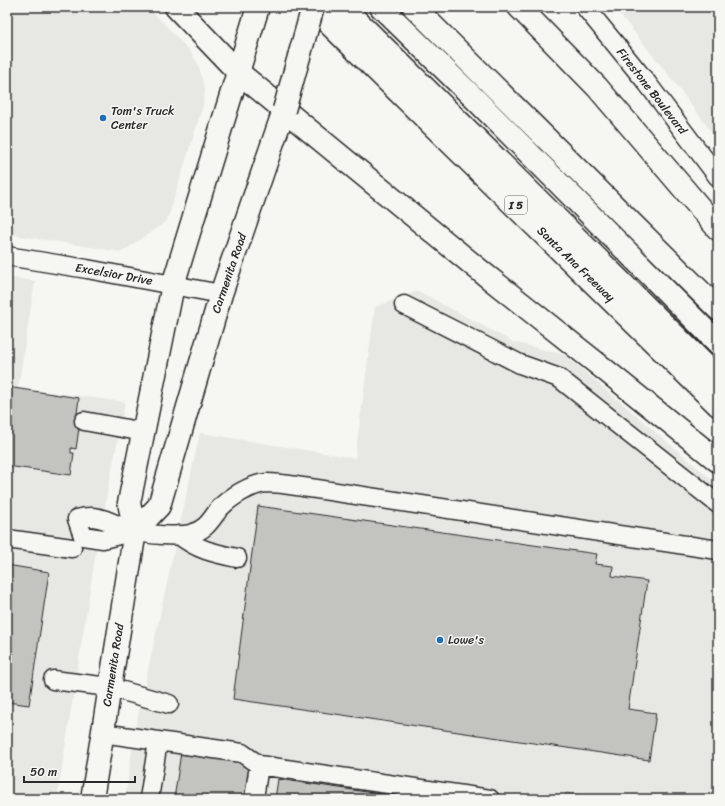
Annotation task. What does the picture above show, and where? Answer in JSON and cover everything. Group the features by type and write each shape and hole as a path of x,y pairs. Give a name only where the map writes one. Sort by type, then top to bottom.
{"main road":[{"path":"176,7 238,72 482,273 610,373 718,462"},
{"name":"Carmenita Road","path":"92,799 135,531 129,503 173,285 258,7"},
{"name":"Carmenita Road","path":"135,531 159,506 221,294 260,185 284,110 313,7"},
{"name":"Santa Ana Freeway","path":"313,7 718,405"},
{"path":"344,7 718,378"},
{"path":"381,7 476,100 718,343"},
{"path":"414,7 718,309"},
{"path":"519,7 596,87 718,229"}],"street":[{"name":"Firestone Boulevard","path":"585,7 647,83 718,177"},
{"name":"Excelsior Drive","path":"7,256 221,294"},
{"path":"404,305 520,364 560,378 718,504"},
{"path":"84,421 144,432"},
{"path":"135,531 179,535 200,530 210,524 224,504 255,486 266,483 310,488 718,550"},
{"path":"179,535 192,546 208,552 236,558"},
{"path":"7,539 72,548"},
{"path":"53,680 109,687 169,704"},
{"path":"102,733 242,753 260,765 490,799"},
{"path":"149,799 158,741"},
{"path":"254,799 260,765"}],"shaded area":[{"name":"Tom's Truck Center","path":"7,7 148,7 190,51 198,64 205,90 203,105 167,221 122,252 7,234"},
{"path":"614,7 718,7 718,141 675,83"},
{"path":"7,277 35,281 18,388 125,402 96,551 57,799 7,799"},
{"path":"418,291 513,342 565,355 718,485 718,799 125,799 135,729 200,433 355,458 375,307"},
{"path":"566,793 609,799 565,799"}],"building":[{"path":"7,370 10,370 7,386"},
{"path":"7,387 79,398 76,421 80,421 76,449 71,448 71,453 74,453 71,475 7,466"},
{"name":"Lowe's","path":"258,506 597,554 595,564 613,566 612,576 647,581 628,709 656,713 649,760 233,699"},
{"path":"7,565 49,572 29,705 7,702"},
{"path":"181,752 250,763 245,799 174,799"},
{"path":"278,779 414,799 275,799"}],"place":[{"name":"Tom's Truck Center","path":"103,118"},
{"name":"Lowe's","path":"440,640"}]}
